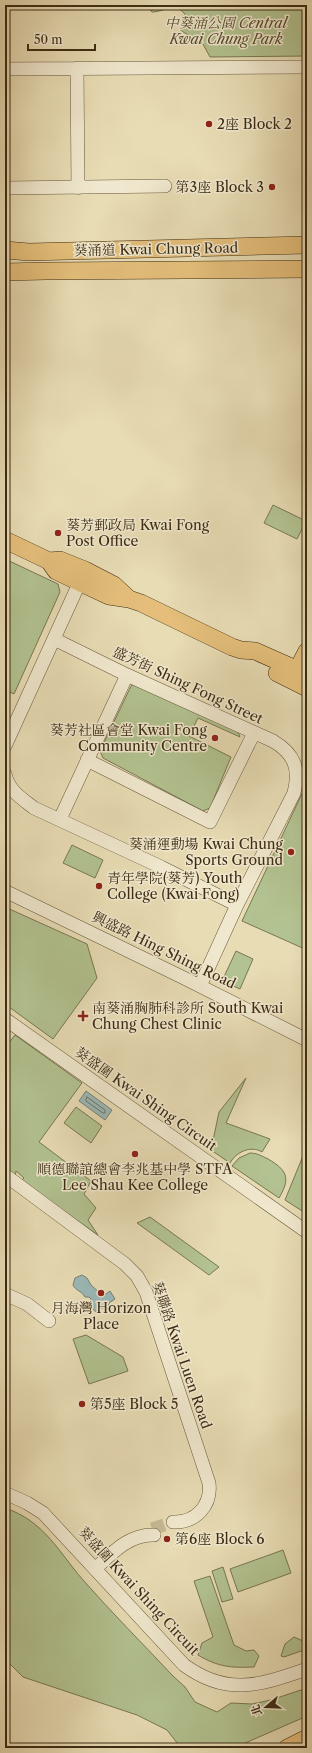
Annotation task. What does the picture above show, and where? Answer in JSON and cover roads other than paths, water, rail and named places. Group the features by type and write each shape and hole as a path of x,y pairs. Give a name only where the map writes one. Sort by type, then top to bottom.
{"main road":[{"name":"葵涌道 Kwai Chung Road","path":"5,250 29,252 307,245"},
{"name":"葵涌道 Kwai Chung Road","path":"5,258 307,255"},
{"name":"葵涌道 Kwai Chung Road","path":"5,264 307,260"},
{"name":"葵涌道 Kwai Chung Road","path":"5,272 307,270"},
{"path":"5,540 49,561 60,560 83,577 114,584 129,599 241,650 251,661 301,678 307,651"},
{"path":"287,1748 307,1738"}],"street":[{"path":"5,69 307,67"},
{"path":"77,68 78,188"},
{"path":"5,188 165,186"},
{"path":"5,746 83,577"},
{"name":"盛芳街 Shing Fong Street","path":"54,639 127,675 273,741 285,749 293,760 297,770 297,781 294,793 237,905"},
{"path":"60,819 127,675"},
{"path":"87,760 210,822 254,733"},
{"path":"5,774 8,784 20,797 34,808 60,819 237,905 200,986"},
{"name":"興盛路 Hing Shing Road","path":"5,892 200,986 307,1040"},
{"name":"葵盛圍 Kwai Shing Circuit","path":"5,1019 307,1232"},
{"name":"葵聯路 Kwai Luen Road","path":"5,1175 125,1264 137,1276 146,1292 209,1483 210,1492 202,1512 190,1520 176,1524"},
{"path":"5,1294 27,1304 48,1321"},
{"name":"葵盛圍 Kwai Shing Circuit","path":"5,1493 27,1503 43,1513 184,1664 196,1673 207,1679 234,1684 257,1684 307,1669"},
{"path":"95,1569 120,1546 128,1541 151,1533"}],"water":[{"path":"86,1091 112,1110 105,1120 79,1101"},
{"path":"82,1275 87,1278 91,1285 103,1296 110,1291 115,1299 109,1303 107,1309 101,1308 96,1312 89,1306 91,1299 89,1297 85,1297 74,1287 73,1285 75,1278"}],"tunnel":[{"path":"152,1529 173,1522"}],"place":[{"name":"2座 Block 2","path":"209,124"},
{"name":"第3座 Block 3","path":"272,187"},
{"name":"葵芳郵政局 Kwai Fong Post Office","path":"58,533"},
{"name":"葵芳社區會堂 Kwai Fong Community Centre","path":"215,738"},
{"name":"葵涌運動場 Kwai Chung Sports Ground","path":"291,852"},
{"name":"青年學院(葵芳) Youth College (Kwai Fong)","path":"99,886"},
{"name":"南葵涌胸肺科診所 South Kwai Chung Chest Clinic","path":"83,1016"},
{"name":"順德聯誼總會李兆基中學 STFA Lee Shau Kee College","path":"135,1154"},
{"name":"月海灣 Horizon Place","path":"101,1293"},
{"name":"第5座 Block 5","path":"82,1404"},
{"name":"第6座 Block 6","path":"167,1539"}],"park label":[{"name":"中葵涌公園 Central Kwai Chung Park","path":"226,32"}]}
